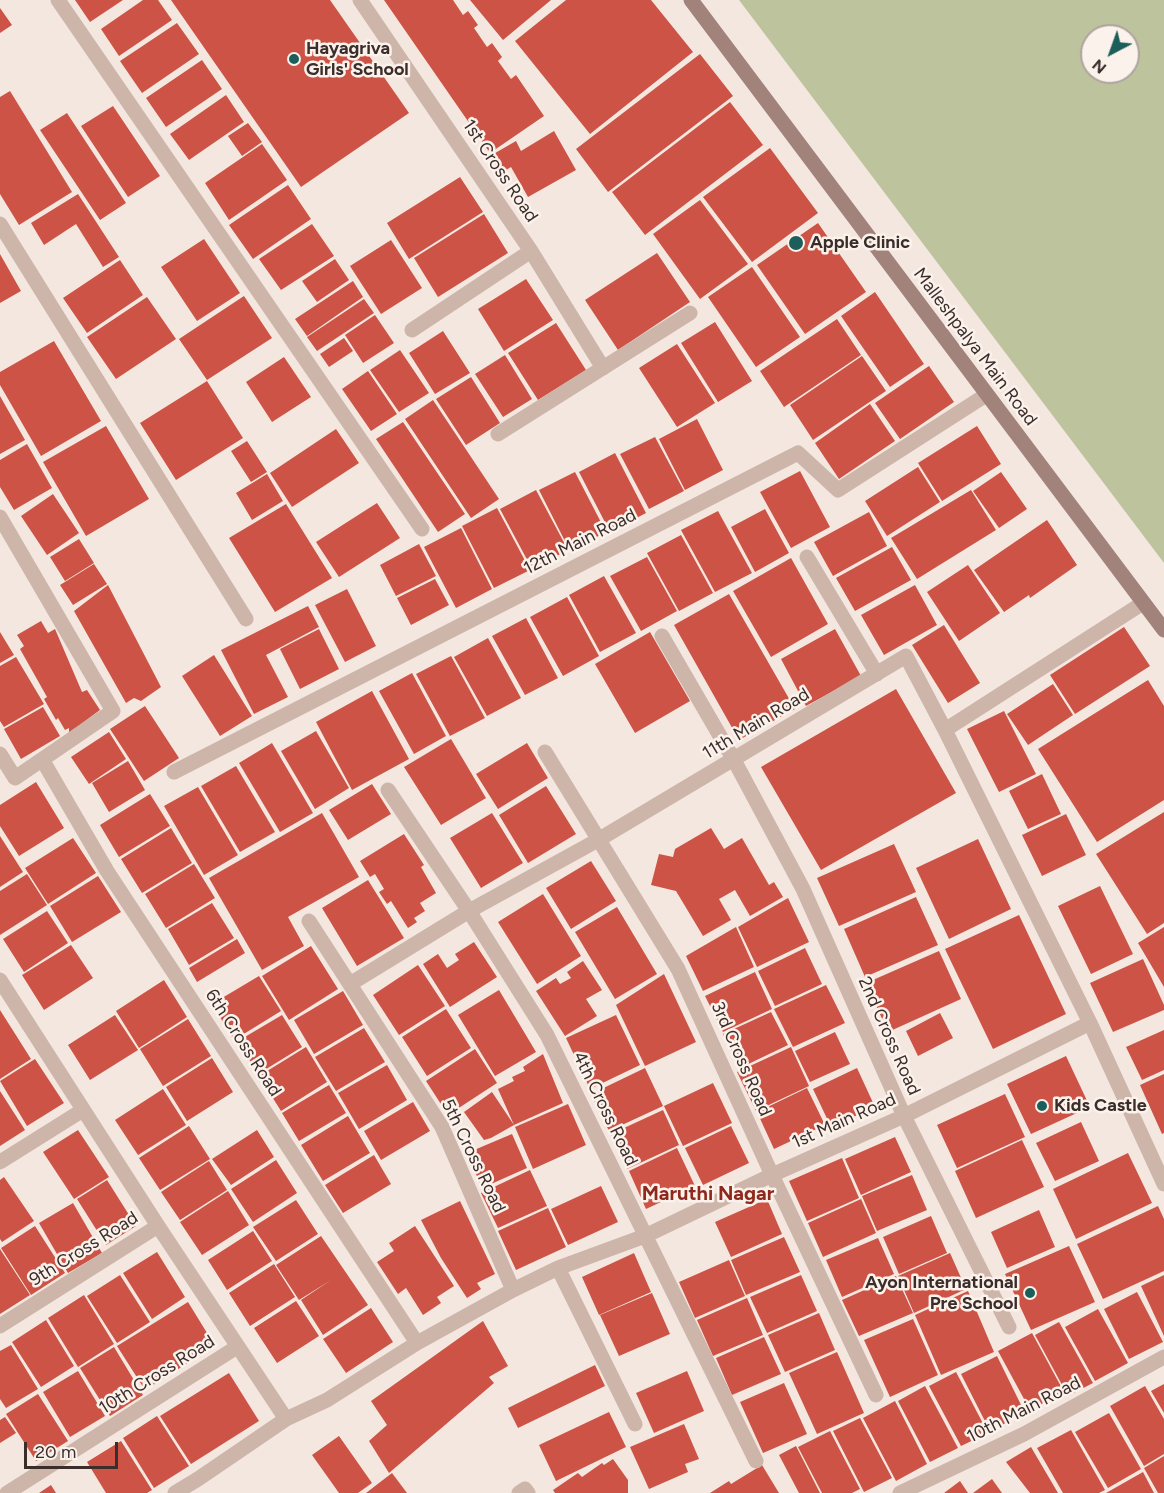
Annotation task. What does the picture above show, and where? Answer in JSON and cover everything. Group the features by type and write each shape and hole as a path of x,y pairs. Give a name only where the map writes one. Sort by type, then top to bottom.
{"main road":[{"name":"Malleshpalya Main Road","path":"691,0 1164,630"}],"street":[{"path":"58,0 422,529"},
{"name":"1st Cross Road","path":"360,0 531,251 603,368"},
{"path":"0,224 246,619"},
{"path":"412,330 531,251"},
{"path":"498,434 690,314"},
{"name":"12th Main Road","path":"174,772 798,453 838,490 986,395"},
{"path":"0,517 113,711 15,778 0,754"},
{"path":"807,557 877,674"},
{"path":"1143,603 945,730 1090,1023 1164,1184"},
{"name":"2nd Cross Road","path":"662,636 734,760 803,890 904,1116 1009,1327"},
{"name":"11th Main Road","path":"350,984 469,911 598,840 906,656 945,730"},
{"name":"3rd Cross Road","path":"545,752 678,969 876,1395"},
{"name":"6th Cross Road","path":"43,760 107,871 417,1343"},
{"name":"4th Cross Road","path":"388,790 469,911 547,1035 756,1461"},
{"name":"5th Cross Road","path":"309,921 442,1127 513,1290"},
{"path":"2,988 286,1419"},
{"name":"1st Main Road","path":"174,1493 286,1419 327,1400 417,1343 513,1290 558,1268 645,1236 772,1175 904,1116 1090,1023"},
{"path":"0,1162 83,1110"},
{"name":"9th Cross Road","path":"0,1326 158,1226"},
{"path":"558,1268 635,1424"},
{"name":"10th Cross Road","path":"7,1493 237,1347"},
{"name":"10th Main Road","path":"900,1493 1024,1434 1164,1357"},
{"path":"519,1493 525,1489 528,1493"}],"green space":[{"path":"739,0 1164,0 1164,563"}],"building":[{"path":"75,0 123,0 90,22"},
{"path":"143,0 158,0 172,20 119,56 101,29"},
{"name":"Hayagriva Girls' School","path":"171,0 330,0 409,113 301,187"},
{"path":"384,0 453,0 463,15 468,11 478,25 474,28 487,47 492,43 502,57 498,61 511,79 516,75 544,116 490,153"},
{"path":"470,0 551,0 503,40"},
{"path":"566,0 651,0 693,52 590,134 515,41"},
{"path":"0,8 12,25 0,33"},
{"path":"177,23 199,54 142,93 120,61"},
{"path":"700,54 733,96 608,192 576,149"},
{"path":"202,60 222,89 166,127 146,98"},
{"path":"10,91 72,192 19,225 0,194 0,97"},
{"path":"226,95 244,122 189,160 170,134"},
{"path":"730,102 763,145 645,235 612,192"},
{"path":"113,106 160,176 128,197 81,126"},
{"path":"67,113 126,203 100,220 40,130"},
{"path":"248,123 262,142 242,156 228,136"},
{"path":"554,131 576,170 528,197 511,167 501,173 490,156 516,141 521,151"},
{"path":"262,144 287,180 229,220 205,183"},
{"path":"770,148 818,213 752,262 703,197"},
{"path":"460,177 483,212 409,259 387,223"},
{"path":"288,185 311,219 253,259 229,225"},
{"path":"78,194 119,257 103,267 76,224 44,245 31,223"},
{"path":"700,200 748,264 700,299 653,234"},
{"path":"484,214 508,253 438,297 414,258"},
{"path":"818,223 866,292 805,334 757,265"},
{"path":"312,224 334,256 281,290 259,259"},
{"path":"204,239 240,293 197,321 161,267"},
{"path":"391,240 422,288 381,314 350,266"},
{"path":"657,253 690,302 618,350 585,300"},
{"path":"0,254 21,291 0,303"},
{"path":"335,259 349,280 317,302 302,281"},
{"path":"120,260 143,295 87,333 63,298"},
{"path":"752,267 800,337 756,367 708,297"},
{"path":"526,279 553,320 504,351 478,309"},
{"path":"353,281 363,297 307,336 295,319"},
{"path":"875,292 924,364 890,387 841,316"},
{"path":"244,296 272,338 207,380 179,339"},
{"path":"147,297 176,339 116,379 87,337"},
{"path":"364,299 374,313 317,351 307,337"},
{"path":"375,315 394,343 363,363 345,335"},
{"path":"837,319 861,355 784,407 760,371"},
{"path":"715,322 752,381 718,402 681,343"},
{"path":"556,323 586,370 538,400 508,353"},
{"path":"443,331 470,373 435,394 409,353"},
{"path":"344,338 353,351 329,367 320,354"},
{"path":"54,341 101,421 41,456 0,385 0,372"},
{"path":"677,344 715,403 677,427 639,368"},
{"path":"400,350 429,393 399,412 370,370"},
{"path":"505,355 532,399 503,417 475,374"},
{"path":"862,356 886,391 813,440 790,405"},
{"path":"284,357 311,397 272,422 246,382"},
{"path":"929,366 954,402 900,439 875,403"},
{"path":"368,371 397,414 371,431 342,389"},
{"path":"471,377 500,423 466,445 436,399"},
{"path":"207,381 243,438 176,480 140,423"},
{"path":"0,396 25,440 0,454"},
{"path":"433,400 499,499 471,518 405,419"},
{"path":"870,404 895,441 839,479 815,443"},
{"path":"697,419 723,470 685,490 659,439"},
{"path":"403,422 465,514 438,532 376,439"},
{"path":"106,426 149,499 86,536 43,462"},
{"path":"977,426 1001,464 942,501 918,463"},
{"path":"336,429 359,463 292,507 270,473"},
{"path":"655,437 684,491 649,509 620,454"},
{"path":"247,441 267,472 251,482 231,451"},
{"path":"27,444 52,488 14,510 0,487 0,460"},
{"path":"615,453 646,513 610,532 579,472"},
{"path":"918,467 940,502 887,536 865,501"},
{"path":"800,471 830,527 791,548 760,492"},
{"path":"575,472 606,532 570,551 539,490"},
{"path":"1001,472 1027,509 999,528 973,491"},
{"path":"267,474 283,501 252,520 236,493"},
{"path":"536,490 568,550 532,569 500,509"},
{"path":"971,490 996,530 917,579 891,538"},
{"path":"53,494 79,533 47,555 21,516"},
{"path":"377,503 400,538 339,577 316,542"},
{"path":"286,504 332,578 275,612 229,538"},
{"path":"497,508 530,570 494,588 462,526"},
{"path":"765,509 789,553 755,572 731,527"},
{"path":"718,511 752,573 715,592 681,530"},
{"path":"869,512 887,546 833,576 814,542"},
{"path":"1047,520 1077,565 1030,598 1029,595 1004,612 974,570"},
{"path":"461,528 492,589 456,608 424,547"},
{"path":"681,535 713,593 679,611 647,553"},
{"path":"79,539 94,563 65,581 50,557"},
{"path":"419,544 436,576 396,596 380,565"},
{"path":"892,547 911,580 855,611 836,578"},
{"path":"647,557 677,611 641,631 610,576"},
{"path":"791,558 828,624 771,657 733,591"},
{"path":"94,564 107,584 73,605 60,585"},
{"path":"968,565 1000,613 959,641 927,592"},
{"path":"604,576 636,633 600,652 569,595"},
{"path":"435,579 449,605 411,625 397,598"},
{"path":"108,585 161,687 141,701 134,698 126,703 74,611"},
{"path":"915,585 937,625 884,655 861,615"},
{"path":"347,589 376,646 345,662 315,605"},
{"path":"729,594 795,709 739,740 674,625"},
{"path":"567,597 599,656 563,676 530,617"},
{"path":"308,606 319,627 266,655 288,697 254,714 221,650"},
{"path":"526,618 558,678 525,695 492,636"},
{"path":"41,621 48,633 55,629 82,692 87,690 100,710 69,733 69,728 65,730 58,718 56,720 44,699 47,697 20,649 24,646 17,635"},
{"path":"944,625 980,683 948,703 912,645"},
{"path":"1124,627 1150,666 1075,714 1050,675"},
{"path":"319,629 339,669 300,689 280,649"},
{"path":"835,629 861,676 806,706 781,659"},
{"path":"0,632 14,655 0,663"},
{"path":"650,632 690,701 635,733 595,664"},
{"path":"488,638 521,698 487,716 454,657"},
{"path":"214,655 252,716 220,736 182,676"},
{"path":"451,656 485,718 450,736 416,674"},
{"path":"16,657 44,704 4,727 0,721 0,666"},
{"path":"412,673 446,736 414,754 379,691"},
{"path":"1148,680 1164,706 1164,800 1097,842 1038,749"},
{"path":"1053,684 1073,715 1028,745 1007,714"},
{"path":"896,689 956,793 821,870 761,767"},
{"path":"372,691 409,759 352,790 316,722"},
{"path":"145,706 179,758 144,781 110,729"},
{"path":"43,707 60,736 21,759 4,729"},
{"path":"1004,711 1036,774 999,792 967,729"},
{"path":"316,731 349,788 315,809 281,751"},
{"path":"109,732 126,759 89,784 71,757"},
{"path":"451,739 486,798 441,825 404,767"},
{"path":"272,743 313,813 280,832 239,763"},
{"path":"527,743 548,778 498,809 476,774"},
{"path":"128,761 145,790 109,812 92,783"},
{"path":"236,766 275,832 240,852 201,786"},
{"path":"1042,774 1061,814 1028,829 1009,791"},
{"path":"36,782 64,828 19,856 0,826 0,805"},
{"path":"372,784 391,814 348,840 329,810"},
{"path":"546,786 576,834 528,863 499,815"},
{"path":"198,787 238,855 204,875 164,806"},
{"path":"150,794 170,826 119,857 100,825"},
{"path":"1164,812 1164,923 1147,934 1096,854"},
{"path":"322,813 359,877 288,917 304,946 262,970 209,878"},
{"path":"492,813 523,863 481,888 450,838"},
{"path":"1066,814 1086,855 1042,876 1022,835"},
{"path":"171,828 192,863 142,893 121,859"},
{"path":"711,828 724,849 742,838 769,885 774,882 783,897 750,916 735,890 719,899 731,920 703,936 676,891 651,885 659,854 673,857 675,849"},
{"path":"404,834 424,865 421,867 436,893 420,903 425,911 414,918 417,922 408,928 391,901 387,904 379,892 384,889 375,874 370,877 360,861"},
{"path":"0,836 23,872 0,887"},
{"path":"73,838 96,873 48,904 25,868"},
{"path":"978,839 1011,909 949,939 916,868"},
{"path":"894,844 916,892 839,926 817,878"},
{"path":"591,861 616,901 571,929 546,888"},
{"path":"194,864 215,898 166,928 145,894"},
{"path":"27,874 47,905 0,935 0,891"},
{"path":"98,876 121,912 72,942 50,906"},
{"path":"368,880 404,938 357,966 322,908"},
{"path":"1100,886 1133,954 1091,974 1058,906"},
{"path":"543,894 581,956 537,984 498,922"},
{"path":"916,897 938,945 865,977 844,929"},
{"path":"788,898 809,942 757,967 738,927"},
{"path":"212,903 234,938 189,965 168,929"},
{"path":"617,907 657,974 615,999 575,932"},
{"path":"47,911 68,943 24,972 3,939"},
{"path":"1019,915 1066,1014 993,1049 945,949"},
{"path":"736,927 754,967 703,991 686,956"},
{"path":"1164,927 1164,987 1138,943"},
{"path":"237,939 245,953 197,982 189,968"},
{"path":"474,942 497,977 450,1007 423,964 438,954 447,968 459,960 455,954"},
{"path":"71,945 93,978 44,1010 22,975"},
{"path":"311,946 338,989 289,1020 262,976"},
{"path":"805,948 822,984 775,1006 758,971"},
{"path":"939,951 961,999 888,1032 866,983"},
{"path":"1143,959 1164,1005 1164,1010 1113,1032 1090,983"},
{"path":"583,961 602,990 586,999 597,1016 565,1036 536,991 556,978 560,984 571,978 567,972"},
{"path":"418,965 445,1006 399,1035 373,995"},
{"path":"755,972 772,1009 723,1032 705,996"},
{"path":"664,974 696,1042 645,1066 616,1005"},
{"path":"259,976 281,1011 234,1040 212,1004"},
{"path":"164,980 187,1017 139,1048 116,1011"},
{"path":"826,985 845,1023 793,1047 774,1009"},
{"path":"499,990 536,1052 495,1076 458,1015"},
{"path":"343,991 363,1025 314,1054 294,1020"},
{"path":"446,1009 471,1048 427,1076 402,1037"},
{"path":"0,1010 31,1059 0,1079"},
{"path":"771,1012 788,1045 740,1068 723,1034"},
{"path":"940,1013 953,1038 918,1056 906,1031"},
{"path":"115,1015 138,1050 90,1080 68,1045"},
{"path":"282,1015 302,1047 258,1074 238,1041"},
{"path":"616,1015 640,1065 590,1089 566,1038"},
{"path":"188,1019 211,1056 163,1086 140,1049"},
{"path":"364,1028 385,1062 336,1091 315,1057"},
{"path":"1164,1030 1164,1070 1142,1080 1126,1047"},
{"path":"835,1032 850,1064 810,1082 795,1051"},
{"path":"306,1047 327,1082 281,1111 259,1076"},
{"path":"791,1047 809,1086 756,1111 737,1072"},
{"path":"475,1049 497,1083 448,1115 426,1081"},
{"path":"543,1054 563,1103 514,1125 498,1089 514,1081 512,1077 525,1071 523,1067"},
{"path":"1066,1056 1090,1107 1031,1134 1007,1084"},
{"path":"212,1058 233,1092 187,1121 166,1087"},
{"path":"35,1059 64,1103 27,1126 0,1081"},
{"path":"387,1065 407,1100 359,1129 338,1093"},
{"path":"645,1068 663,1106 609,1131 591,1094"},
{"path":"857,1068 875,1107 831,1127 813,1089"},
{"path":"1164,1074 1164,1133 1162,1134 1140,1085"},
{"path":"713,1083 732,1123 683,1146 664,1106"},
{"path":"329,1085 346,1113 299,1141 282,1113"},
{"path":"807,1088 825,1125 774,1149 757,1112"},
{"path":"163,1089 186,1125 138,1155 115,1120"},
{"path":"0,1091 25,1130 0,1146"},
{"path":"492,1092 514,1125 484,1140 464,1112"},
{"path":"1005,1094 1025,1137 957,1168 937,1125"},
{"path":"413,1102 430,1131 381,1160 364,1131"},
{"path":"568,1104 586,1145 533,1169 515,1127"},
{"path":"663,1110 679,1145 627,1169 611,1134"},
{"path":"348,1116 370,1153 323,1181 301,1145"},
{"path":"1081,1122 1099,1161 1055,1181 1036,1143"},
{"path":"189,1126 210,1159 160,1190 139,1158"},
{"path":"731,1126 749,1163 703,1185 685,1148"},
{"path":"78,1130 109,1177 74,1199 43,1152"},
{"path":"257,1130 274,1157 231,1185 212,1159"},
{"path":"512,1134 527,1168 482,1188 467,1153"},
{"path":"895,1137 911,1172 861,1195 845,1159"},
{"path":"1022,1140 1044,1187 976,1218 955,1171"},
{"path":"677,1148 695,1186 646,1209 629,1171"},
{"path":"1128,1153 1152,1203 1076,1239 1053,1189"},
{"path":"374,1155 391,1184 343,1213 325,1185"},
{"path":"842,1158 859,1198 807,1221 789,1181"},
{"path":"276,1160 297,1193 253,1222 231,1189"},
{"path":"209,1161 227,1190 180,1220 161,1192"},
{"path":"530,1170 547,1206 498,1228 481,1193"},
{"path":"912,1175 927,1210 877,1231 862,1196"},
{"path":"4,1177 34,1221 2,1242 0,1239 0,1180"},
{"path":"107,1180 136,1226 106,1245 77,1199"},
{"path":"601,1186 618,1222 568,1245 551,1209"},
{"path":"228,1191 249,1225 202,1255 180,1222"},
{"path":"767,1199 782,1234 731,1257 715,1222"},
{"path":"861,1199 876,1233 823,1257 808,1223"},
{"path":"296,1200 318,1234 276,1261 253,1227"},
{"path":"460,1201 495,1274 477,1283 481,1289 467,1298 441,1258 421,1220"},
{"path":"73,1203 102,1253 68,1273 39,1223"},
{"path":"1158,1206 1164,1219 1164,1271 1103,1299 1077,1244"},
{"path":"548,1208 566,1247 516,1270 498,1231"},
{"path":"1039,1210 1055,1247 1007,1268 991,1232"},
{"path":"931,1216 947,1253 899,1274 883,1237"},
{"path":"35,1226 65,1273 31,1295 1,1248"},
{"path":"415,1226 454,1286 437,1297 441,1303 423,1315 406,1288 398,1294 377,1262 394,1251 389,1243"},
{"path":"253,1231 272,1261 227,1290 208,1260"},
{"path":"321,1236 368,1305 323,1335 301,1300 331,1280 299,1300 276,1265"},
{"path":"784,1237 800,1272 746,1295 731,1260"},
{"path":"878,1238 894,1274 842,1297 826,1260"},
{"path":"1069,1246 1095,1302 1031,1330 1005,1274"},
{"path":"0,1249 30,1295 0,1314"},
{"path":"157,1252 185,1297 152,1319 123,1273"},
{"path":"634,1253 651,1292 599,1315 582,1277"},
{"path":"950,1253 966,1289 914,1313 898,1276"},
{"path":"729,1260 745,1296 695,1318 679,1282"},
{"path":"274,1264 295,1297 250,1326 229,1293"},
{"path":"120,1275 150,1322 117,1343 87,1296"},
{"path":"801,1275 817,1311 767,1333 750,1297"},
{"path":"1164,1275 1164,1336 1141,1286"},
{"path":"896,1276 913,1313 859,1336 842,1300"},
{"path":"968,1291 994,1352 941,1375 915,1315"},
{"path":"1137,1292 1163,1342 1129,1359 1104,1309"},
{"path":"652,1293 670,1334 619,1356 600,1315"},
{"path":"84,1295 114,1344 78,1367 48,1318"},
{"path":"747,1298 763,1335 713,1356 697,1320"},
{"path":"296,1301 319,1336 277,1363 254,1328"},
{"path":"188,1302 215,1346 145,1390 117,1346"},
{"path":"371,1308 393,1342 346,1373 323,1339"},
{"path":"1098,1309 1128,1363 1095,1381 1065,1327"},
{"path":"819,1313 835,1350 785,1372 768,1335"},
{"path":"913,1319 938,1375 890,1397 864,1340"},
{"path":"46,1320 74,1366 41,1387 12,1342"},
{"path":"483,1321 508,1366 489,1377 494,1383 389,1473 369,1441 387,1425 371,1401"},
{"path":"1059,1322 1093,1383 1068,1396 1035,1335"},
{"path":"1032,1333 1064,1392 1030,1410 998,1351"},
{"path":"764,1337 781,1374 732,1395 716,1358"},
{"path":"11,1345 38,1389 6,1408 0,1399 0,1351"},
{"path":"114,1347 143,1395 110,1416 80,1368"},
{"path":"837,1352 864,1413 817,1434 789,1373"},
{"path":"997,1356 1025,1413 990,1431 961,1374"},
{"path":"595,1365 605,1386 518,1428 508,1408"},
{"path":"78,1371 105,1416 70,1437 43,1392"},
{"path":"687,1371 704,1411 654,1433 636,1393"},
{"path":"956,1372 988,1433 961,1446 929,1386"},
{"path":"229,1373 259,1421 191,1464 160,1416"},
{"path":"784,1383 807,1434 763,1453 740,1402"},
{"path":"1164,1384 1164,1413 1151,1391"},
{"path":"925,1386 958,1448 930,1462 898,1401"},
{"path":"1145,1386 1164,1419 1164,1454 1144,1466 1110,1406"},
{"path":"38,1394 68,1441 36,1461 6,1414"},
{"path":"895,1401 927,1464 896,1481 863,1418"},
{"path":"609,1412 626,1447 556,1481 539,1445"},
{"path":"1109,1413 1141,1469 1108,1488 1075,1432"},
{"path":"157,1416 189,1466 154,1488 123,1438"},
{"path":"5,1417 16,1433 0,1443 0,1420"},
{"path":"860,1418 892,1478 864,1492 833,1431"},
{"path":"684,1424 699,1459 685,1464 688,1472 649,1489 630,1447"},
{"path":"1071,1430 1105,1490 1099,1493 1063,1493 1037,1448"},
{"path":"830,1431 860,1489 852,1493 822,1493 798,1447"},
{"path":"339,1436 372,1483 358,1493 339,1493 312,1455"},
{"path":"121,1441 152,1490 147,1493 106,1493 87,1462"},
{"path":"796,1446 820,1493 799,1493 779,1455"},
{"path":"1031,1447 1058,1493 1030,1493 1006,1462"},
{"path":"1164,1456 1164,1493 1158,1493 1144,1468"},
{"path":"613,1459 628,1480 628,1493 555,1493 553,1490 578,1473 582,1477 602,1463 604,1465"},
{"path":"762,1465 779,1493 710,1493 729,1481 731,1484"},
{"path":"1143,1472 1154,1493 1106,1493"},
{"path":"392,1473 407,1493 366,1493"},
{"path":"992,1479 1002,1493 973,1493"},
{"path":"960,1481 968,1493 944,1493"},
{"path":"51,1485 56,1493 39,1493"}],"place":[{"name":"Hayagriva Girls' School","path":"294,59"},
{"name":"Apple Clinic","path":"796,243"},
{"name":"Kids Castle","path":"1042,1106"},
{"name":"Ayon International Pre School","path":"1030,1293"}],"district":[{"name":"Maruthi Nagar","path":"708,1194"}]}
